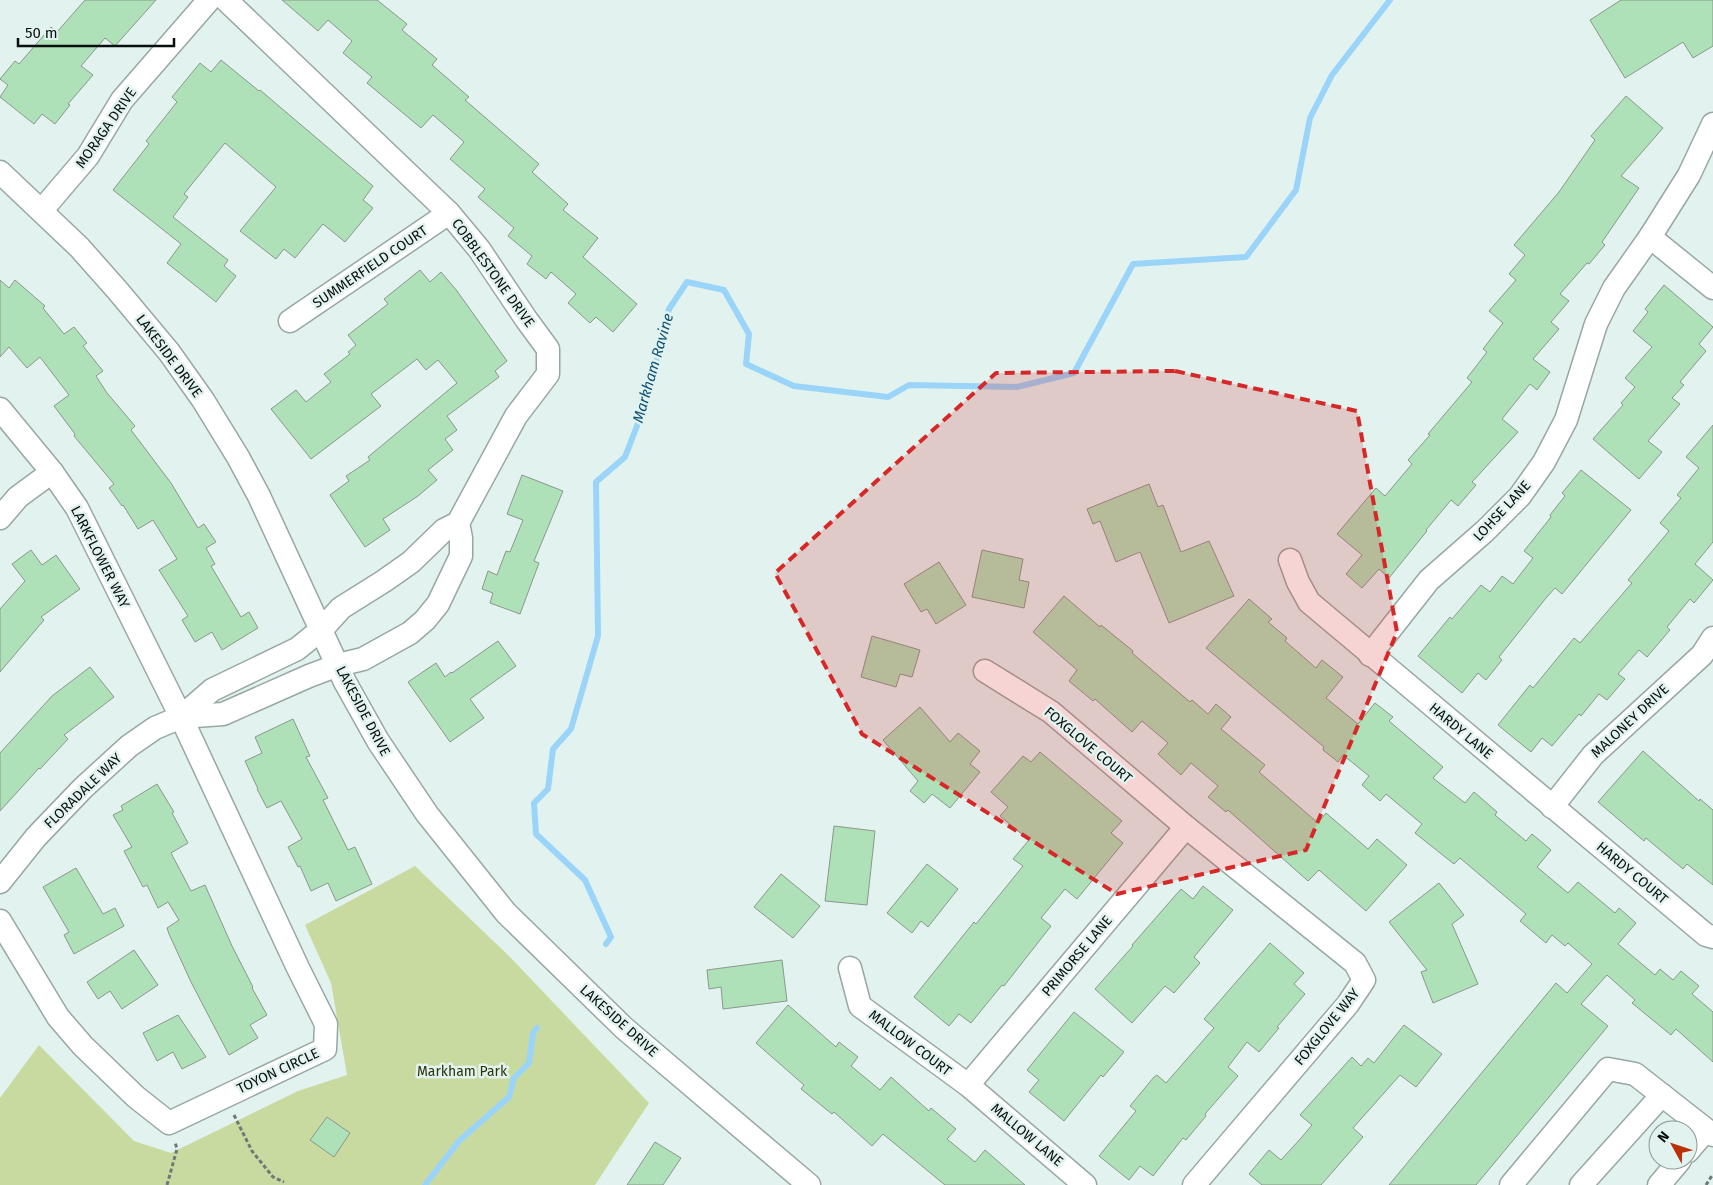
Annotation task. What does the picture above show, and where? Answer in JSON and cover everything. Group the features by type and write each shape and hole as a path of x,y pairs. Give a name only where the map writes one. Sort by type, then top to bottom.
{"street":[{"name":"MORAGA DRIVE","path":"42,210 88,156 122,100 209,0"},
{"name":"COBBLESTONE DRIVE","path":"226,0 449,213 479,249 548,348 548,374 516,416 458,522 444,530 411,562 341,608 322,629"},
{"name":"LOHSE LANE","path":"1370,655 1429,580 1520,496 1544,462 1566,420 1596,324 1614,288 1650,237 1689,175 1713,124"},
{"name":"LAKESIDE DRIVE","path":"0,172 79,247 169,352 203,400 238,457 259,496 345,682 395,768 426,814 506,913 624,1028 809,1185"},
{"name":"SUMMERFIELD COURT","path":"290,321 449,213"},
{"path":"1650,237 1713,288"},
{"name":"LARKFLOWER WAY","path":"0,409 52,472 77,508 181,717"},
{"path":"0,518 18,497 52,472"},
{"path":"338,665 363,659 410,633 425,620 438,604 460,556 461,538 458,522"},
{"name":"HARDY LANE","path":"1290,560 1298,582 1309,602 1552,807"},
{"name":"FLORADALE WAY","path":"0,882 36,837 102,770 135,742 155,728 181,717 212,690 297,649 322,629"},
{"name":"MALONEY DRIVE","path":"1552,807 1593,755 1702,655 1713,638"},
{"name":"FLORADALE WAY","path":"181,717 223,714 338,665"},
{"name":"FOXGLOVE COURT","path":"985,671 1051,712 1186,826"},
{"name":"TOYON CIRCLE","path":"169,1123 325,1049 326,1024 181,717"},
{"name":"HARDY COURT","path":"1552,807 1706,935 1713,937"},
{"name":"PRIMORSE LANE","path":"968,1086 1186,826"},
{"name":"FOXGLOVE WAY","path":"1186,826 1355,963 1364,980 1348,1004 1194,1185"},
{"path":"0,921 58,1017 83,1046 123,1084 169,1123"},
{"name":"MALLOW COURT","path":"850,968 860,1006 968,1086"},
{"path":"1513,1184 1608,1069 1635,1074 1710,1132 1698,1142"},
{"name":"MALLOW LANE","path":"968,1086 1085,1185"},
{"path":"1581,1185 1662,1095"},
{"path":"1659,1185 1672,1170"}],"path":[{"path":"225,1096 252,1151 273,1177 284,1182"},
{"path":"167,1185 177,1149 169,1123"},
{"path":"1706,1185 1713,1174"}],"highlighted area":[{"path":"1175,371 1357,411 1397,632 1306,850 1117,894 862,734 775,573 996,373"}],"green space":[{"name":"Markham Park","path":"415,866 510,957 649,1103 595,1185 0,1185 0,1098 39,1045 134,1141 171,1153 298,1091 347,1075 331,983 305,925"}],"building":[{"path":"85,0 156,0 115,46 105,38 81,66 93,75 68,104 70,105 55,124 42,114 34,124 0,97 8,85 0,79 15,61 19,64 51,27 57,32"},
{"path":"282,0 377,0 407,24 402,30 437,59 432,65 469,97 465,100 539,164 532,172 568,204 563,210 598,238 583,257 637,304 613,332 596,317 590,323 568,303 576,294 551,272 546,279 527,264 532,256 508,236 514,228 478,197 485,189 450,159 464,142 433,115 421,128 367,83 372,77 343,53 352,41 328,20 318,31"},
{"path":"1621,0 1713,0 1713,46 1693,58 1683,42 1625,78 1590,20"},
{"path":"221,60 260,90 373,186 363,200 373,208 345,242 323,224 295,258 284,249 276,259 240,231 276,187 225,143 184,194 188,197 173,217 228,260 224,266 236,276 216,302 167,263 181,244 113,190 149,144 146,141 177,102 172,97 200,63 211,72"},
{"path":"1626,96 1663,128 1621,176 1639,188 1602,242 1605,245 1560,294 1569,301 1551,322 1559,329 1533,359 1550,372 1537,390 1530,384 1502,419 1518,432 1472,482 1476,485 1458,506 1451,500 1389,578 1379,569 1362,588 1346,574 1362,555 1337,534 1376,488 1385,496 1412,464 1408,460 1472,382 1467,378 1487,352 1483,349 1503,323 1489,311 1516,280 1509,274 1525,255 1514,245 1559,192 1595,140 1591,136"},
{"path":"420,270 430,282 441,272 457,291 507,361 495,371 499,377 447,416 457,430 445,439 453,450 428,470 437,480 418,496 383,519 390,530 365,547 330,495 349,481 346,476 370,460 368,457 457,383 438,360 426,370 417,359 371,394 381,406 311,459 271,409 296,390 306,402 331,382 324,374 350,354 348,352 356,345 348,335 388,304 384,299"},
{"path":"0,280 9,288 15,280 45,306 43,308 64,334 74,327 87,343 83,346 103,371 96,376 107,393 135,426 131,430 171,483 198,528 204,524 216,542 206,548 215,564 211,566 241,617 249,612 258,628 222,650 212,632 195,642 182,620 188,616 159,570 177,559 153,520 138,529 123,505 109,488 114,484 74,436 75,434 54,406 69,395 40,357 27,368 9,347 0,357"},
{"path":"1664,285 1713,327 1699,344 1706,351 1680,382 1684,385 1672,398 1680,404 1648,441 1662,452 1639,479 1593,439 1623,405 1621,403 1635,387 1625,378 1652,347 1633,331 1648,312 1645,309"},
{"path":"1713,425 1713,542 1695,564 1713,580 1694,603 1690,599 1667,627 1670,630 1647,657 1639,650 1618,674 1625,679 1607,700 1599,694 1552,746 1542,738 1531,752 1498,725 1530,685 1533,688 1574,638 1580,643 1632,583 1628,580 1669,531 1660,523 1681,498 1677,495 1699,468 1686,457"},
{"path":"1581,470 1631,510 1562,594 1555,588 1546,598 1499,657 1502,660 1486,680 1478,673 1462,693 1418,656 1450,617 1452,619 1481,585 1490,592 1502,576 1513,584 1533,558 1524,551 1551,517 1550,515 1565,496 1562,493"},
{"path":"522,475 563,491 534,561 539,563 520,614 490,603 493,593 482,589 488,571 497,575 506,551 510,552 523,520 507,514"},
{"path":"1149,484 1158,507 1163,505 1181,552 1209,541 1234,596 1169,623 1140,552 1116,562 1100,521 1093,524 1087,509"},
{"path":"31,550 42,565 56,555 80,589 41,617 44,620 0,672 0,609 25,581 12,564"},
{"path":"982,550 1023,559 1019,580 1029,582 1024,608 972,597"},
{"path":"939,562 966,605 936,624 927,609 921,612 904,584"},
{"path":"1064,596 1100,627 1101,625 1133,651 1132,653 1190,702 1192,700 1208,714 1216,704 1231,717 1221,729 1265,765 1259,772 1318,823 1326,813 1368,849 1377,839 1407,865 1366,911 1319,870 1308,881 1228,810 1226,812 1208,797 1218,786 1191,763 1181,775 1158,754 1168,743 1142,721 1132,732 1095,699 1093,701 1069,681 1077,670 1033,632"},
{"path":"1249,599 1272,619 1268,622 1287,638 1285,641 1316,668 1322,660 1343,677 1326,698 1358,724 1375,703 1393,717 1389,721 1443,767 1433,778 1465,803 1474,792 1497,812 1495,815 1526,841 1532,834 1551,850 1537,867 1568,893 1578,882 1615,913 1619,908 1636,923 1618,944 1655,975 1660,969 1673,980 1681,971 1699,986 1692,994 1713,1012 1713,1062 1676,1029 1671,1035 1632,1003 1635,1000 1607,975 1581,1004 1608,1026 1476,1185 1389,1185 1556,983 1567,993 1592,964 1568,943 1565,946 1552,935 1546,943 1520,921 1526,914 1460,858 1454,864 1415,833 1422,824 1386,794 1380,801 1362,785 1369,776 1343,755 1338,762 1323,750 1324,747 1206,648"},
{"path":"872,636 920,650 912,677 900,674 896,687 861,677"},
{"path":"498,641 516,666 470,699 484,718 450,742 408,682 436,663 445,677"},
{"path":"90,667 114,697 64,735 68,739 0,811 0,753 52,696"},
{"path":"920,707 950,742 958,733 980,751 970,764 980,772 950,808 932,794 924,803 910,791 918,781 883,740"},
{"path":"293,719 310,756 306,757 328,798 323,800 348,850 355,847 372,884 336,901 328,883 311,891 300,866 298,867 288,847 302,839 281,801 267,808 245,761 262,753 255,737"},
{"path":"1643,751 1699,801 1700,799 1713,810 1713,885 1687,864 1683,869 1646,838 1644,841 1598,802"},
{"path":"1040,752 1122,821 1111,833 1123,843 1077,899 1065,889 1041,918 1051,926 1004,986 1002,985 971,1023 959,1014 949,1026 914,997 974,922 976,924 1023,866 1013,859 1029,840 1000,816 1008,807 991,792 1023,756 1031,762"},
{"path":"157,784 174,812 172,813 188,843 171,853 191,891 205,885 252,988 267,1015 250,1025 258,1038 229,1055 191,982 169,934 167,928 179,920 168,902 158,908 147,885 143,887 124,851 132,847 113,815 123,810 121,806"},
{"path":"834,826 875,831 867,905 825,901"},
{"path":"927,864 958,889 928,927 921,921 912,933 887,913"},
{"path":"76,868 103,914 115,908 124,926 74,954 64,935 69,932 43,887"},
{"path":"781,874 820,906 793,938 754,907"},
{"path":"1439,883 1464,915 1452,924 1478,984 1433,1003 1421,972 1427,970 1389,922"},
{"path":"1203,886 1233,910 1194,957 1200,963 1174,993 1165,986 1132,1023 1095,989 1181,889 1193,899"},
{"path":"1270,943 1304,973 1294,984 1305,994 1259,1052 1247,1042 1228,1067 1238,1076 1205,1114 1206,1116 1186,1140 1183,1138 1153,1176 1140,1166 1129,1180 1099,1156 1136,1111 1130,1106 1154,1077 1157,1075 1166,1083 1214,1028 1204,1019"},
{"path":"134,950 158,985 122,1009 110,991 98,999 87,982"},
{"path":"782,960 787,1001 723,1009 721,987 709,989 707,970"},
{"path":"788,1005 836,1047 839,1042 858,1057 851,1066 880,1090 891,1077 929,1111 931,1108 956,1129 947,1139 975,1162 985,1150 1025,1185 945,1185 883,1134 872,1146 834,1112 832,1114 801,1089 804,1085 756,1043"},
{"path":"1074,1012 1124,1052 1103,1077 1101,1075 1064,1121 1029,1092 1039,1080 1027,1070"},
{"path":"178,1015 206,1057 182,1069 173,1052 157,1061 143,1033"},
{"path":"1404,1025 1442,1054 1416,1087 1400,1075 1353,1128 1363,1137 1321,1185 1262,1185 1249,1174 1269,1150 1281,1160 1302,1137 1312,1125 1300,1115 1352,1057 1361,1066 1368,1058 1374,1063"},
{"path":"327,1117 350,1133 334,1157 310,1140"},
{"path":"655,1142 681,1158 663,1185 627,1185"}],"waterway":[{"name":"Markham Ravine","path":"606,944 611,937 585,880 536,834 534,803 548,789 553,749 571,729 598,636 596,482 625,457 647,400 669,309 687,282 724,290 749,334 746,364 794,386 888,397 909,385 1017,387 1074,373 1133,264 1246,257 1296,190 1310,118 1332,75 1390,0"},
{"name":"Markham Ravine","path":"425,1185 459,1141 509,1097 514,1078 529,1063 533,1033 537,1028"}]}
